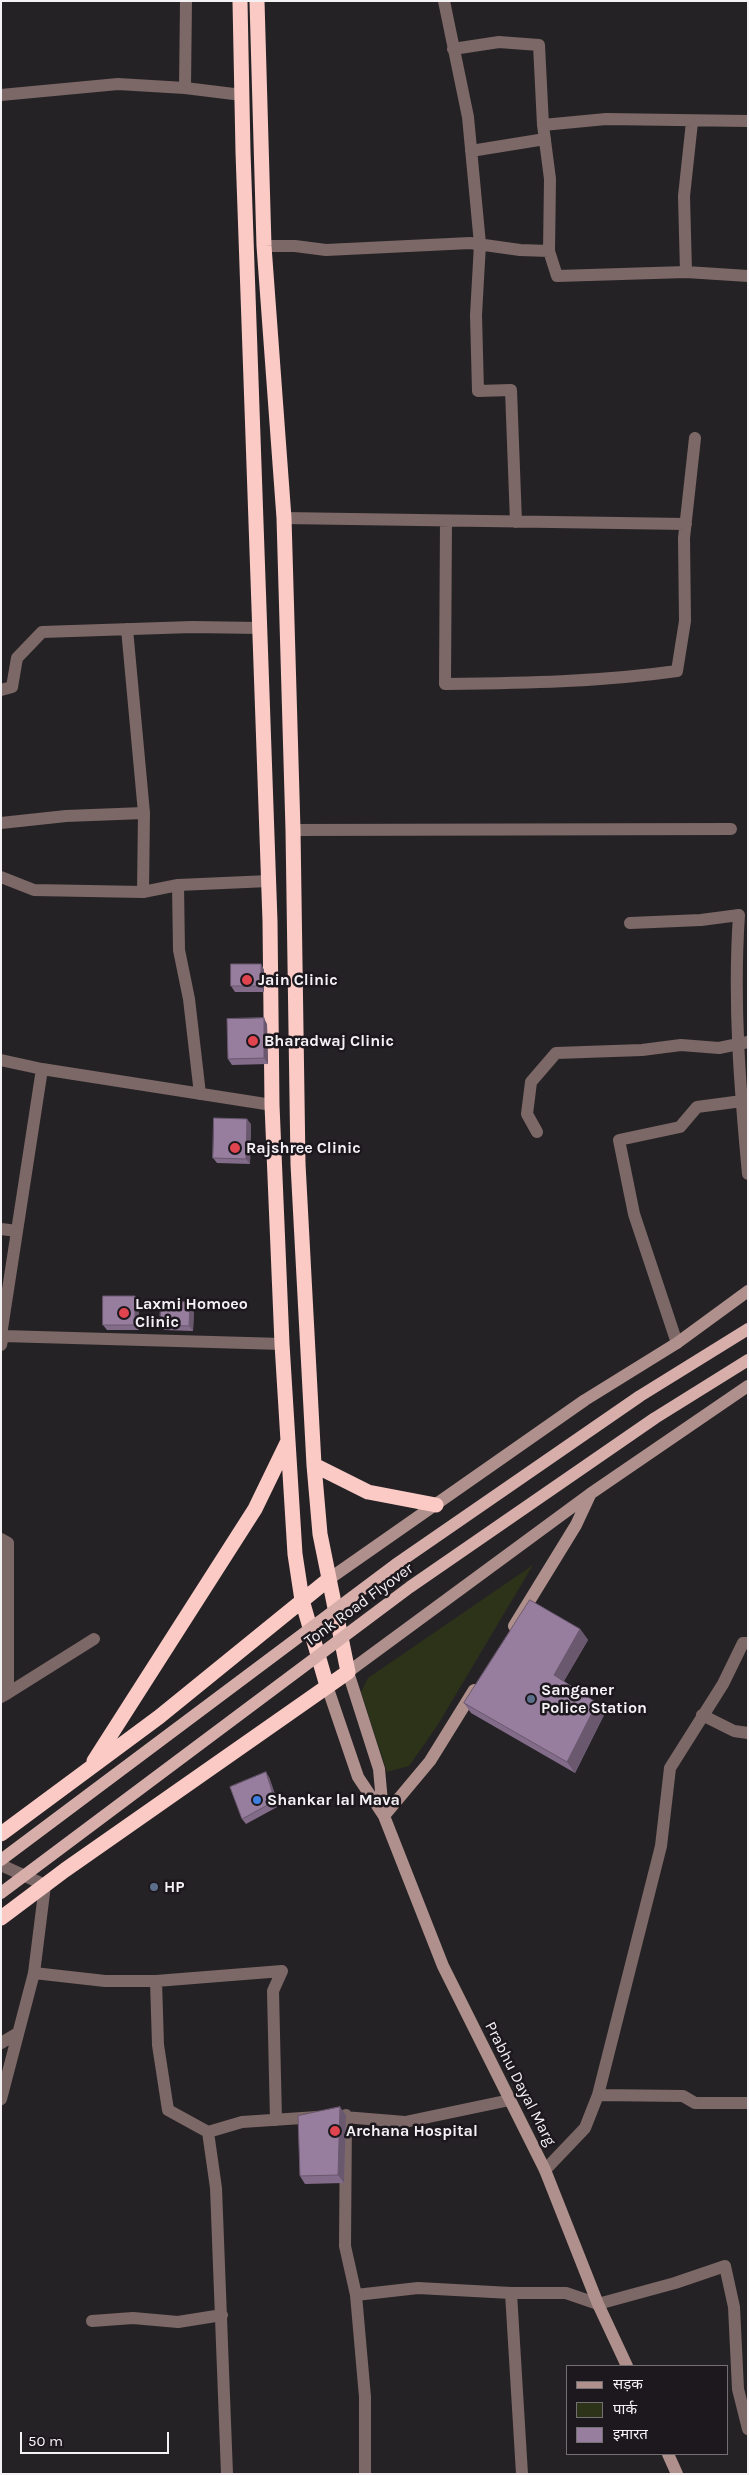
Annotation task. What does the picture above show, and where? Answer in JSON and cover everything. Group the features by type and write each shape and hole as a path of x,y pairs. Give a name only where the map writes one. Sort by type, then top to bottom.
{"highway":[{"path":"240,1 269,881 272,1105 287,1442 295,1554 302,1600 326,1686"},
{"path":"1,1918 348,1672 320,1534 314,1465 298,1164 293,830 284,518 264,246 256,1"},
{"path":"88,1771 255,1509 287,1442"},
{"path":"314,1465 368,1492 436,1505"},
{"path":"1,1834 159,1717 329,1579"}],"main road":[{"name":"Tonk Road Flyover","path":"1,1860 395,1565 640,1396 748,1329"},
{"name":"Tonk Road Flyover","path":"1,1893 410,1587 655,1418 748,1360"}],"street":[{"path":"185,88 186,1"},
{"path":"444,1 468,117 480,244 476,315 478,391 511,390 516,522"},
{"path":"453,49 499,42 539,45 543,125 550,179 548,251 558,276 686,272 748,276"},
{"path":"1,95 118,84 185,88 242,95"},
{"path":"543,125 606,119 748,122"},
{"path":"686,272 684,196 692,122"},
{"path":"471,150 545,139"},
{"path":"264,246 295,246 326,250 470,243 520,250 548,251"},
{"path":"446,521 445,684 540,683 629,678 677,671 685,622 686,524 694,438"},
{"path":"284,518 686,524"},
{"path":"1,690 12,687 17,658 42,632 260,628"},
{"path":"127,629 144,813 143,892"},
{"path":"1,823 66,816 144,813"},
{"path":"293,830 731,829"},
{"path":"1,876 34,890 143,892 178,885 269,881"},
{"path":"178,885 179,950 190,998 200,1094"},
{"path":"630,923 701,920 739,915 735,970 743,1042 742,1101 748,1174"},
{"path":"537,1132 527,1114 531,1082 556,1053 642,1050 681,1045 719,1048 743,1042"},
{"path":"1,1060 42,1069 272,1105"},
{"path":"42,1069 2,1339 282,1344"},
{"path":"677,1343 634,1214 619,1140 680,1127 696,1107 742,1101"},
{"path":"1,1229 17,1231"},
{"path":"329,1579 585,1400 677,1343 748,1292"},
{"path":"384,1816 379,1769 348,1672 590,1494 748,1386"},
{"path":"508,1635 576,1526 590,1494"},
{"path":"1,1538 8,1543 5,1695"},
{"path":"5,1695 94,1639"},
{"path":"545,2170 585,2128 598,2095 661,1846 670,1768 723,1684 743,1643 748,1643"},
{"path":"384,1816 430,1761 482,1677"},
{"path":"326,1686 358,1777 384,1816"},
{"path":"702,1715 734,1732 748,1733"},
{"name":"Prabhu Dayal Marg","path":"384,1816 443,1966 545,2170 598,2304 627,2365"},
{"path":"1,1865 45,1885 34,1973 1,2099"},
{"path":"34,1973 104,1981 156,1981 282,1971 273,1991 276,2120"},
{"path":"156,1981 158,2045 168,2110 208,2132 242,2122 346,2115 405,2122 510,2100"},
{"path":"1,2043 18,2033"},
{"path":"598,2095 683,2096 695,2103 748,2103"},
{"path":"346,2115 345,2246 356,2295 364,2397 364,2474"},
{"path":"208,2132 216,2188 227,2474"},
{"path":"356,2295 418,2288 510,2294 566,2294 598,2304 675,2283 725,2266 734,2307 738,2389 748,2429"},
{"path":"510,2294 522,2474"},
{"path":"92,2321 133,2318 178,2322 222,2315"},
{"path":"668,2455 677,2474"}],"green space":[{"path":"533,1565 437,1726 409,1766 387,1772 361,1692 368,1678"}],"building":[{"path":"231,964 261,964 261,986 231,986"},
{"path":"264,1018 264,1058 228,1059 227,1019"},
{"path":"214,1118 247,1119 246,1159 213,1158"},
{"path":"103,1296 135,1296 135,1325 103,1325"},
{"path":"161,1301 190,1302 189,1326 160,1325"},
{"name":"Sanganer Police Station","path":"530,1600 580,1629 554,1675 597,1703 567,1762 464,1703"},
{"name":"Shankar lal Mava","path":"266,1772 275,1801 242,1819 230,1787"},
{"path":"340,2107 338,2175 300,2176 298,2116"}],"place":[{"name":"Jain Clinic","path":"247,980"},
{"name":"Bharadwaj Clinic","path":"253,1041"},
{"name":"Rajshree Clinic","path":"235,1148"},
{"name":"Laxmi Homoeo Clinic","path":"124,1313"},
{"name":"Sanganer Police Station","path":"531,1699"},
{"name":"Shankar lal Mava","path":"257,1800"},
{"name":"HP","path":"154,1887"},
{"name":"Archana Hospital","path":"335,2131"}]}
